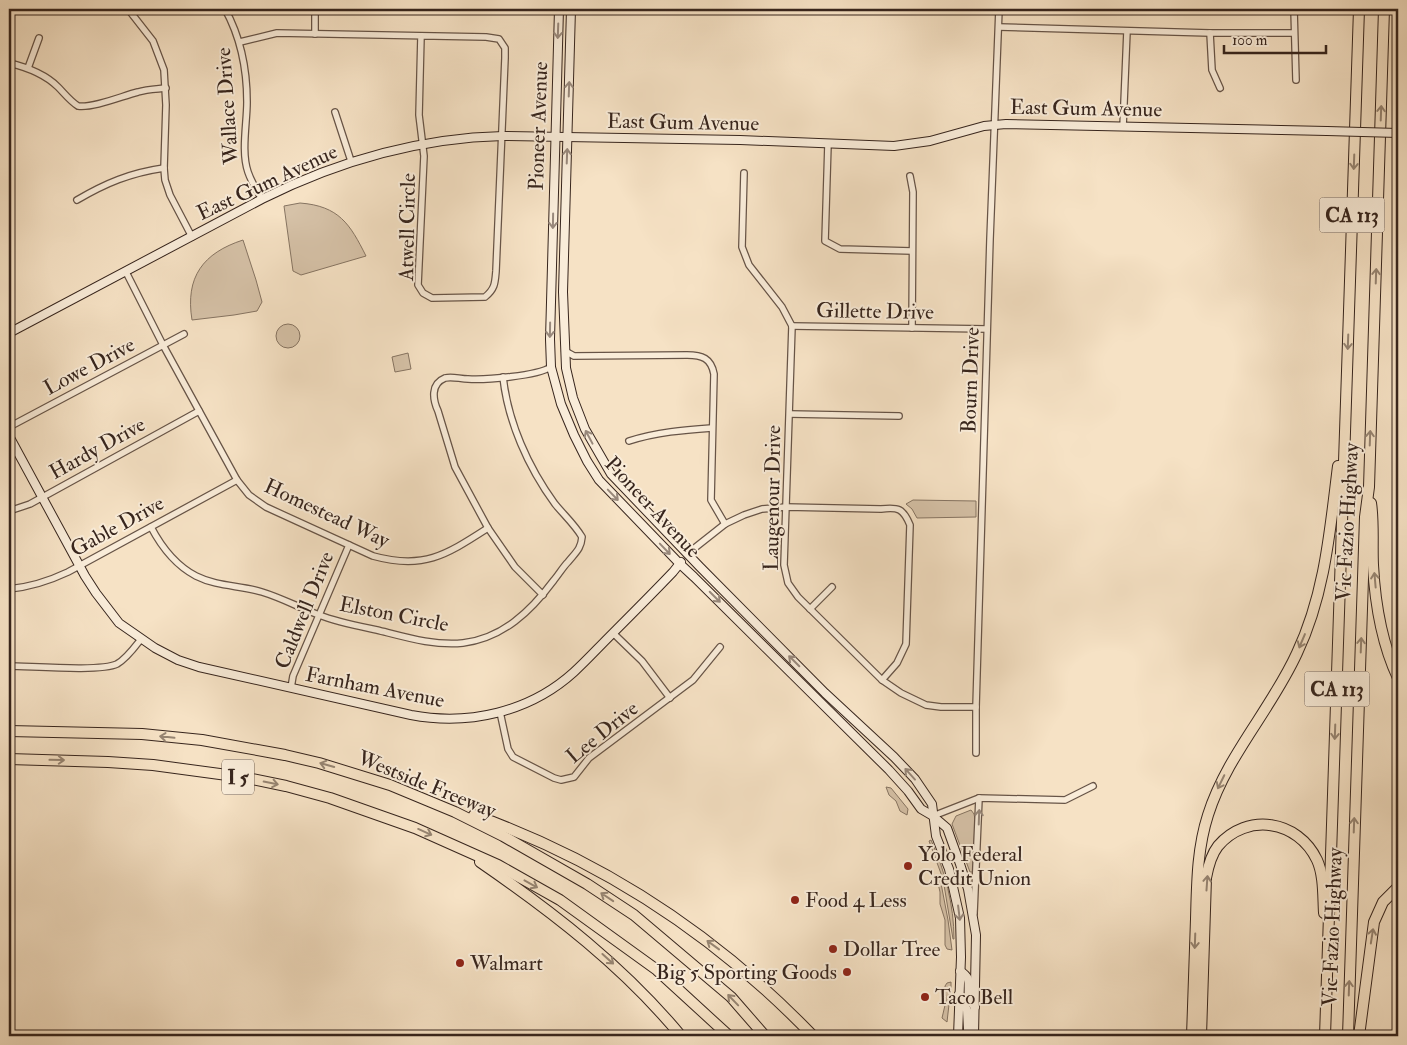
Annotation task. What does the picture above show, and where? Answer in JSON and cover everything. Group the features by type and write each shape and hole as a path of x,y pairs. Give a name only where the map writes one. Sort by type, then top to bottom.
{"highway":[{"name":"Vic Fazio Highway","path":"1325,1036 1359,9"},
{"name":"Vic Fazio Highway","path":"1348,1036 1384,9"},
{"path":"1192,1036 1198,877 1202,836 1217,789 1225,772 1279,687 1297,655 1308,628 1324,570 1345,420"},
{"path":"1368,487 1373,517 1373,566 1381,625 1398,678"},
{"name":"Westside Freeway","path":"9,731 142,734 202,740 319,763 390,785 455,812 503,836 588,884 634,915 731,997 765,1036"},
{"name":"I 5","path":"9,759 154,765 199,770 277,784 374,812 498,865 560,900 657,970 729,1036"},
{"path":"390,785 506,827 583,862 627,886 666,911 724,954 786,1008 814,1036"},
{"path":"1201,1036 1206,878 1209,863 1218,847 1230,835 1247,827 1265,824 1282,827 1295,833 1307,844 1317,860 1321,873 1328,958"},
{"path":"457,846 546,908 609,959 659,1009 682,1036"},
{"path":"1359,1036 1374,922 1383,902 1398,887"}],"main road":[{"name":"Pioneer Avenue","path":"559,9 550,339 552,367 561,404 574,435 599,480 680,564 889,770 920,809 933,816 947,828 960,864 974,918 976,955 974,1035"},
{"name":"Pioneer Avenue","path":"571,9 563,292 566,368 573,398 585,429 610,474 826,693 880,743 915,779 932,804 936,836 949,869 960,918 958,1036"},
{"name":"East Gum Avenue","path":"9,333 262,199 304,179 351,161 423,143 472,136 503,136 908,145 996,124 1398,133"},
{"name":"Farnham Avenue","path":"9,436 79,566 96,593 119,623 141,638 169,656 189,664 431,719 465,719 500,712 523,704 551,690 573,672 613,633 680,564 687,554"},
{"path":"822,705 830,703 870,741 880,743"},
{"path":"960,971 967,976 969,999 975,1008"},
{"path":"959,994 967,1010 968,1030 974,1035"}],"street":[{"path":"128,9 152,41 164,70 166,88 164,168 170,195 192,237"},
{"name":"Wallace Drive","path":"225,9 240,42 247,100 245,157 247,171 262,199"},
{"path":"315,9 315,34"},
{"name":"Bourn Drive","path":"976,753 987,329 999,9"},
{"path":"1294,9 1296,80"},
{"path":"999,27 1210,33 1294,33"},
{"path":"1123,127 1127,31"},
{"path":"240,42 277,33 486,37 499,39 505,48 503,136"},
{"path":"1210,33 1212,70 1220,88"},
{"path":"421,36 419,115 423,143"},
{"path":"28,68 40,38"},
{"path":"9,63 28,68 44,76 57,85 78,106 90,105 142,91 166,88"},
{"path":"335,112 351,161"},
{"name":"Atwell Circle","path":"423,143 418,285 423,293 432,298 485,297 492,292 495,283 503,136"},
{"path":"828,144 825,241 840,249 912,251"},
{"path":"77,200 112,181 164,168"},
{"path":"744,173 742,247 749,265 782,307 792,326"},
{"path":"910,176 914,192 912,328"},
{"name":"Homestead Way","path":"126,272 237,480 249,495 266,507 373,556 389,560 405,562 442,556 488,528"},
{"name":"Gillette Drive","path":"792,326 987,329"},
{"name":"Laugenour Drive","path":"792,326 784,565 786,577 792,590 882,680 900,693 926,705 976,707"},
{"name":"Lowe Drive","path":"9,427 184,334"},
{"path":"565,351 574,356 699,355 706,358 712,366 714,374 711,500 725,524"},
{"path":"543,595 515,568 488,528 455,467 434,402 433,392 436,383 445,378 502,377 544,372 552,367"},
{"name":"Elston Circle","path":"151,527 160,544 176,563 196,576 214,584 260,591 334,620 439,643 464,642 501,631 531,608 543,595 568,561 577,553 581,546 582,536 554,502 533,470 519,439 502,377"},
{"name":"Hardy Drive","path":"9,511 30,504 199,410"},
{"path":"790,414 899,416"},
{"path":"629,440 650,434 712,428"},
{"name":"Gable Drive","path":"9,589 46,582 237,480"},
{"name":"Farnham Avenue","path":"687,554 725,524 753,511 786,507 901,509 910,525 906,639 899,658 882,680"},
{"name":"Caldwell Drive","path":"291,688 293,676 349,545"},
{"path":"810,608 832,587"},
{"path":"613,633 642,661 670,698"},
{"path":"9,666 84,668 115,665 125,659 141,638"},
{"name":"Lee Drive","path":"500,712 508,749 513,757 561,780 574,777 589,758 693,680 720,648"},
{"path":"933,816 979,798 1065,800 1093,786"},
{"path":"974,918 979,798"}],"shaded area":[{"path":"300,203 325,208 342,219 366,256 301,275 293,271 284,206"},
{"path":"243,240 262,302 257,311 192,320 191,291 200,269 217,252"},
{"path":"288,324 297,327 300,336 297,345 288,348 279,345 276,336 279,327"},
{"path":"408,353 411,369 395,372 392,357"},
{"path":"913,500 976,501 976,517 917,518 912,509 906,504"},
{"path":"886,787 891,788 908,809 907,815 900,811 896,801 889,795"},
{"path":"971,810 975,819 973,872 970,872 952,824 956,816"},
{"path":"931,840 948,888 954,926 954,939 943,879 929,841"},
{"path":"940,878 952,950 947,949 945,945 945,920 940,904 937,879"},
{"path":"951,982 947,1022 942,1018 946,1001 945,986"}],"place":[{"name":"Yolo Federal Credit Union","path":"908,866"},
{"name":"Food 4 Less","path":"795,900"},
{"name":"Dollar Tree","path":"833,949"},
{"name":"Walmart","path":"460,963"},
{"name":"Big 5 Sporting Goods","path":"847,972"},
{"name":"Taco Bell","path":"925,997"}]}
